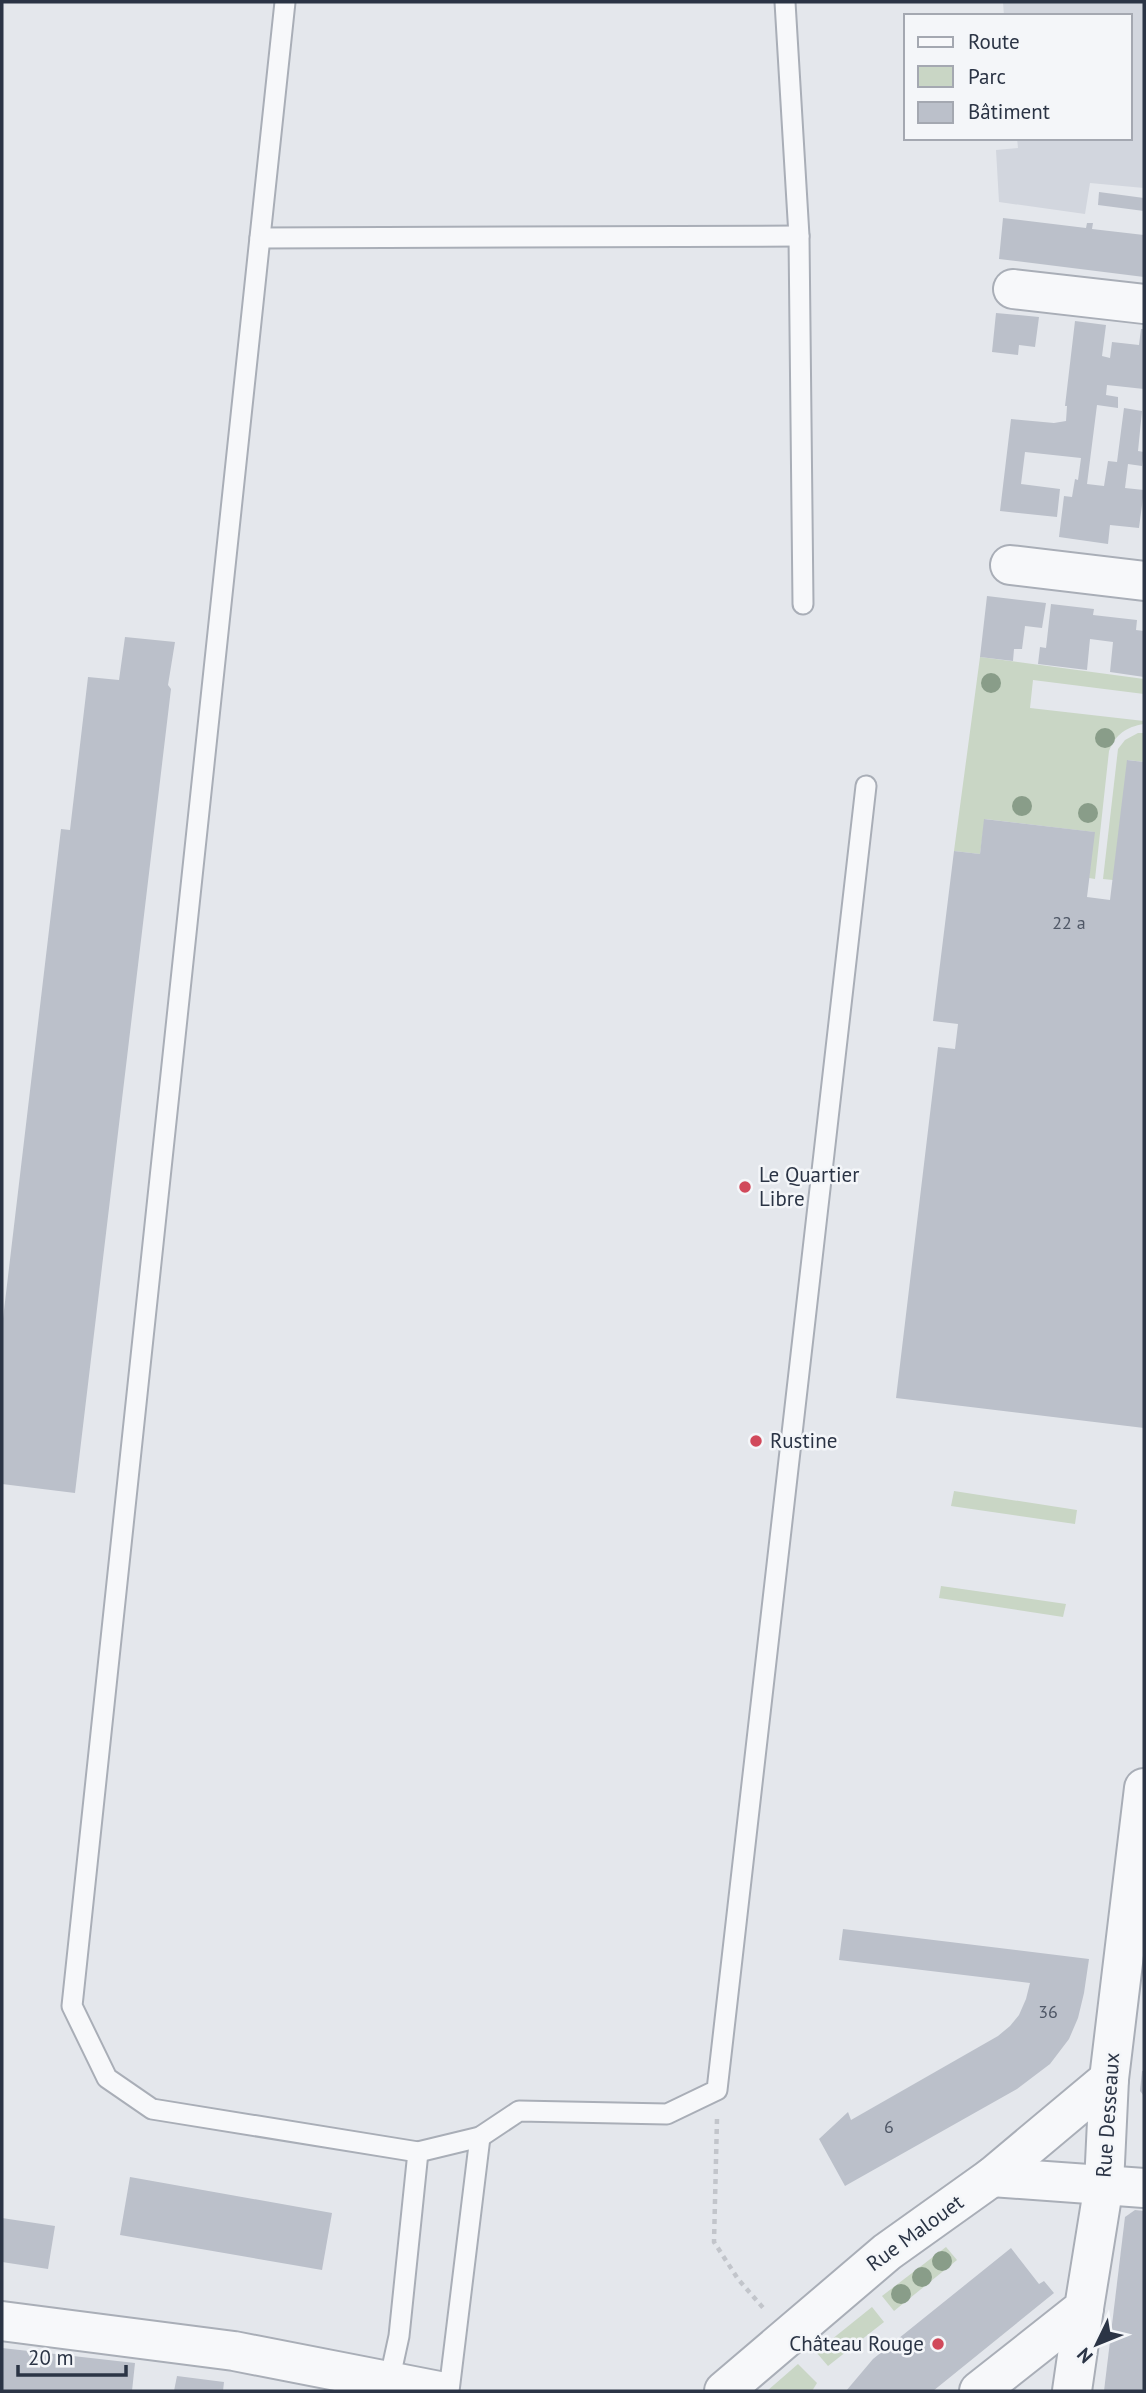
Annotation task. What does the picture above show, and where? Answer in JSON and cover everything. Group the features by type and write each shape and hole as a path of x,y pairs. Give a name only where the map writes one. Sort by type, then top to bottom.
{"street":[{"path":"1013,289 1144,304"},
{"path":"1010,565 1144,581"},
{"name":"Rue Desseaux","path":"1072,2391 1104,2184 1109,2078 1144,1788"},
{"name":"Rue Malouet","path":"724,2391 887,2252 992,2177 1109,2078"},
{"path":"992,2177 1144,2189"},
{"path":"979,2391 1084,2308"},
{"path":"2,2321 234,2351 387,2387 439,2391"}],"lane":[{"path":"285,2 72,2006 107,2078 152,2109 418,2152 480,2137 519,2110 667,2114 718,2090 866,786"},
{"path":"785,2 799,236 803,604"},
{"path":"260,238 799,236"},
{"path":"449,2391 480,2137"},
{"path":"387,2387 399,2336 418,2152"}],"path":[{"path":"718,2090 714,2242 738,2279 787,2336"}],"shaded area":[{"path":"1003,2 1144,2 1144,188 1090,183 1085,214 999,202 996,150 1018,148 1017,140 1132,140 1132,14 1004,14"}],"green space":[{"path":"980,657 1144,679 1144,694 1033,680 1030,708 1144,721 1144,724 1122,732 1109,751 1095,879 1089,878 1094,832 985,819 980,854 954,851"},
{"path":"1144,733 1144,762 1128,760 1113,880 1103,879 1118,749 1125,740"},
{"path":"954,1491 1077,1510 1075,1524 951,1506"},
{"path":"941,1586 1066,1604 1063,1617 939,1598"},
{"path":"946,2247 957,2260 894,2311 882,2296"},
{"path":"872,2307 884,2322 828,2366 816,2352"},
{"path":"798,2364 817,2383 812,2391 767,2391"}],"building":[{"path":"1099,192 1144,198 1144,211 1098,205"},
{"path":"1003,218 1086,228 1087,223 1093,223 1092,229 1144,235 1144,277 999,259"},
{"path":"996,313 1039,317 1035,347 1019,345 1018,355 992,352"},
{"path":"1075,321 1106,325 1102,356 1110,358 1112,342 1139,345 1141,329 1144,329 1144,389 1107,385 1106,395 1118,397 1118,408 1097,405 1087,484 1104,486 1108,461 1117,462 1124,408 1142,411 1138,451 1144,452 1142,466 1128,464 1125,488 1144,490 1139,528 1110,525 1108,544 1059,537 1064,496 1072,497 1081,458 1025,452 1021,484 1060,489 1057,517 1000,511 1011,419 1054,423 1066,421 1065,406"},
{"path":"987,596 1046,603 1042,628 1025,626 1022,649 1014,649 1013,661 980,657"},
{"path":"1051,604 1094,609 1093,615 1137,620 1136,630 1144,631 1144,677 1110,672 1113,642 1090,639 1087,670 1038,664 1040,647 1046,648"},
{"path":"125,637 175,642 75,1493 2,1484 2,1327 61,829 70,830 88,677 119,680"},
{"path":"1127,760 1144,762 1144,1428 896,1398 938,1047 955,1049 958,1024 933,1021 954,851 980,854 984,819 1095,832 1087,897 1110,900"},
{"path":"843,1929 1089,1959 1078,2018 1069,2039 1050,2064 1017,2089 845,2186 819,2139 848,2112 851,2120 998,2036 1019,2015 1030,1983 839,1960"},
{"path":"1144,2071 1144,2096 1140,2091"},
{"path":"130,2177 332,2213 322,2270 120,2235"},
{"path":"1135,2210 1144,2211 1144,2391 1104,2391 1125,2217"},
{"path":"2,2218 55,2226 48,2269 2,2262"},
{"path":"1011,2248 1039,2284 1044,2281 1054,2293 933,2391 846,2391 873,2359"},
{"path":"2,2348 135,2363 132,2391 2,2391"},
{"path":"177,2376 224,2382 223,2391 174,2391"}],"place":[{"name":"Le Quartier Libre","path":"745,1187"},
{"name":"Rustine","path":"756,1441"},
{"name":"Château Rouge","path":"938,2344"}]}
